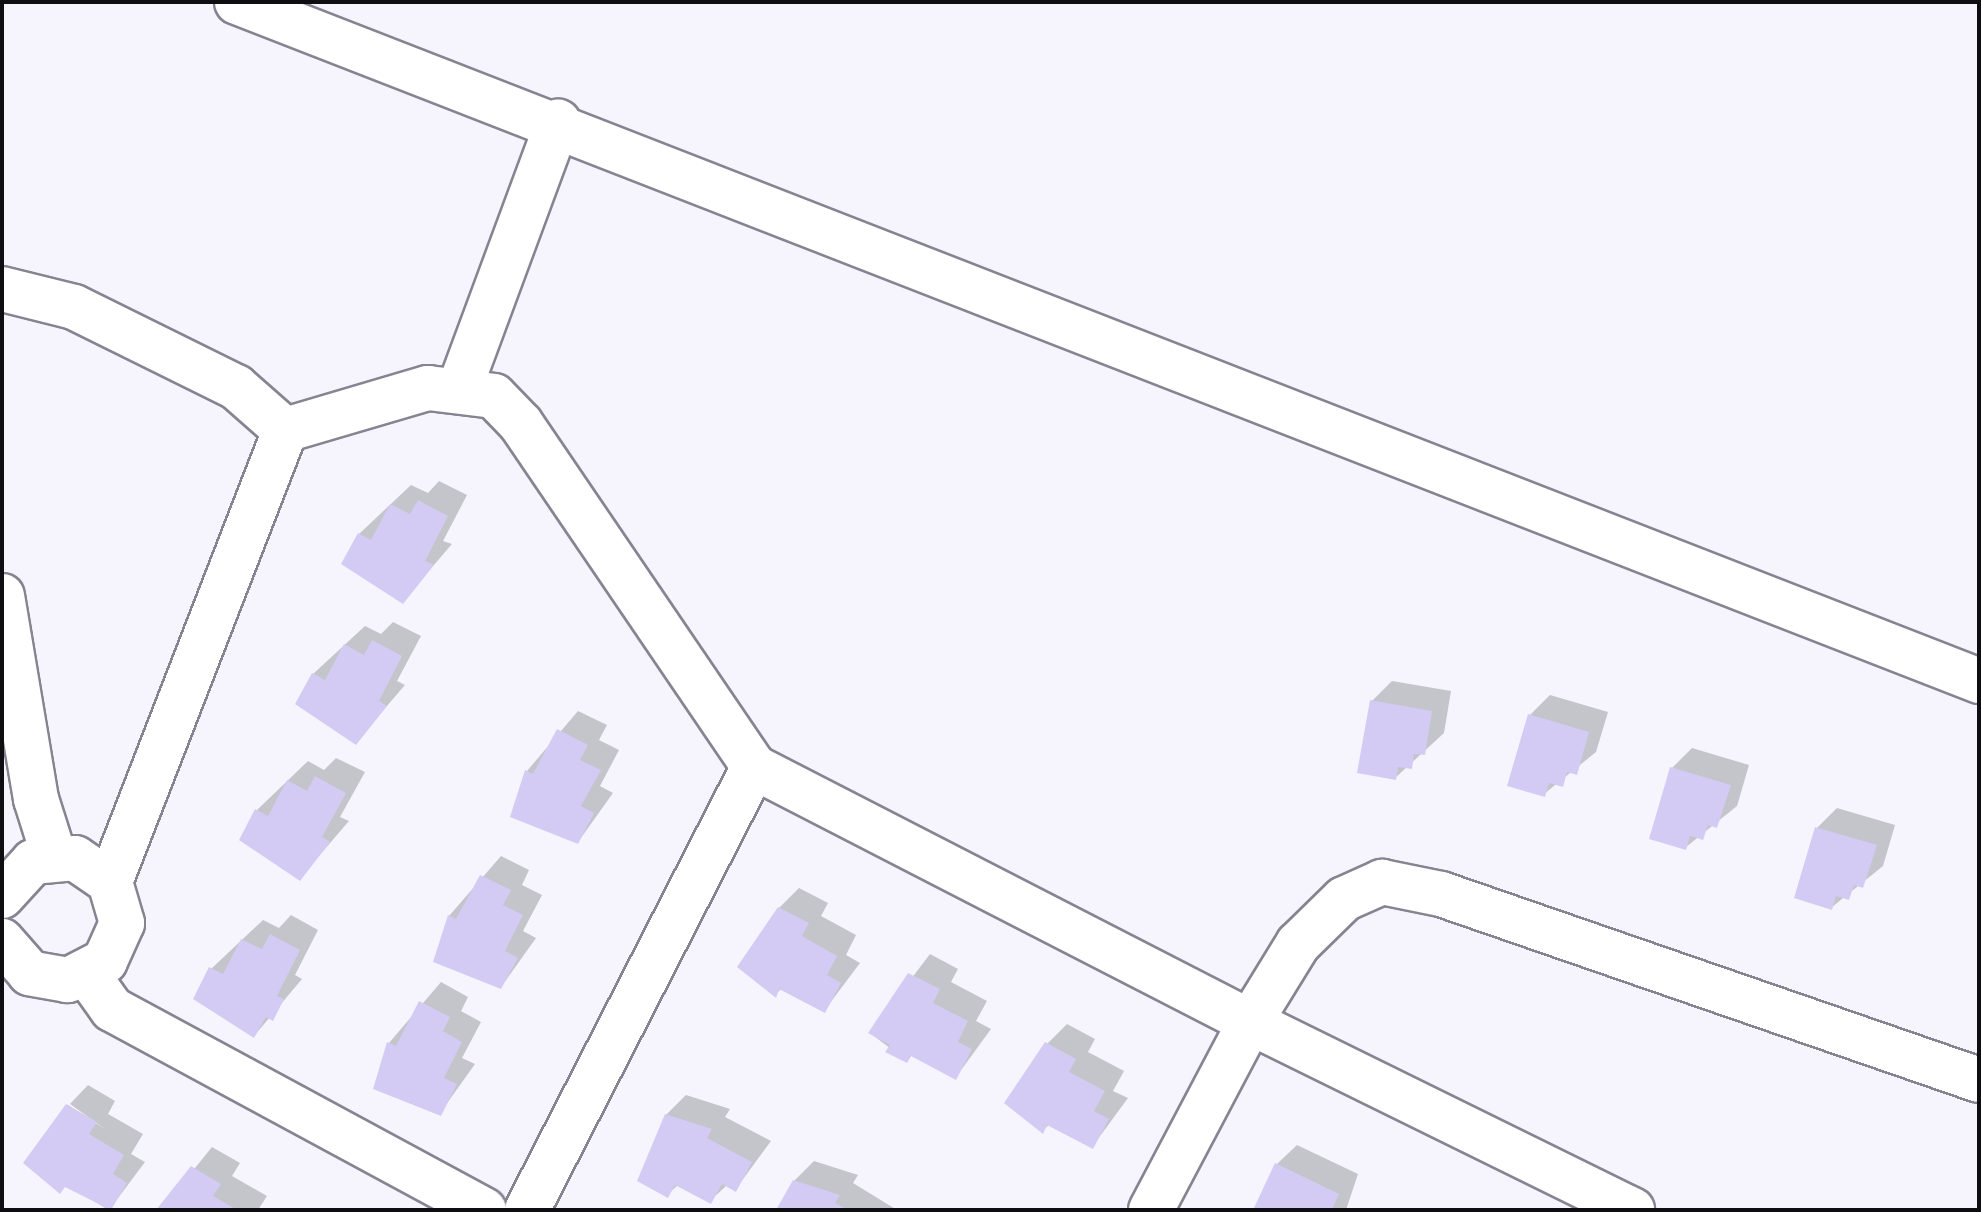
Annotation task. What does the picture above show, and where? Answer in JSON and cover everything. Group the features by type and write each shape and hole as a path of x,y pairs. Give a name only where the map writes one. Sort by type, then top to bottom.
{"street":[{"path":"237,2 558,122 1979,681"},
{"path":"460,387 558,122"},
{"path":"2,289 74,307 236,387 285,430"},
{"path":"285,430 428,388 460,387 494,396 521,424 754,767 1250,1022 1632,1210"},
{"path":"110,882 285,430"},
{"path":"2,596 27,755 54,856"},
{"path":"527,1210 754,767"},
{"path":"2,896 17,873 54,856 95,867 110,882 122,923 105,961 87,974 68,980 30,973 2,941"},
{"path":"1151,1210 1250,1022 1298,944 1344,899 1382,882 1441,894 1979,1080"},
{"path":"87,974 112,1009 484,1210"}],"building":[{"path":"418,500 448,516 425,561 434,565 403,604 341,564 358,533 371,540 390,504 410,514"},
{"path":"372,640 402,656 379,701 387,706 356,745 295,704 312,673 325,680 344,644 364,655"},
{"path":"1370,700 1432,711 1425,755 1414,754 1412,769 1398,767 1396,780 1357,773"},
{"path":"1528,714 1589,732 1577,775 1567,772 1563,787 1549,783 1545,797 1507,786"},
{"path":"557,729 588,745 580,760 601,770 581,806 594,813 578,844 510,817 525,770 533,774"},
{"path":"1670,767 1731,785 1717,828 1708,825 1703,840 1690,836 1686,850 1649,839"},
{"path":"315,776 346,793 322,837 330,842 300,881 239,840 255,809 268,816 287,780 307,791"},
{"path":"1815,827 1877,845 1863,888 1854,885 1849,900 1836,896 1832,910 1794,898"},
{"path":"480,875 511,890 503,905 523,915 505,951 518,958 501,989 433,962 448,915 456,919"},
{"path":"778,907 809,923 802,936 837,956 827,975 841,983 825,1013 779,989 776,998 737,967"},
{"path":"270,934 300,950 277,996 284,999 273,1021 266,1017 254,1038 193,999 209,967 223,974 241,939 262,949"},
{"path":"908,973 940,989 933,1003 968,1021 958,1042 972,1049 956,1080 911,1056 907,1063 885,1052 890,1045 868,1033"},
{"path":"419,1001 450,1017 443,1031 462,1042 444,1078 457,1084 441,1116 373,1089 387,1042 396,1046"},
{"path":"1045,1042 1076,1059 1069,1072 1105,1091 1094,1111 1109,1119 1093,1149 1047,1125 1043,1134 1004,1103"},
{"path":"66,1104 97,1122 89,1134 124,1155 113,1174 127,1183 111,1210 65,1187 60,1194 23,1163"},
{"path":"665,1114 712,1129 707,1138 752,1162 736,1192 722,1184 711,1204 675,1185 668,1198 637,1181"},
{"path":"1275,1163 1339,1194 1332,1210 1253,1210"},
{"path":"191,1166 221,1184 213,1196 237,1210 156,1210"},
{"path":"793,1180 840,1195 835,1203 848,1210 776,1210"}]}
